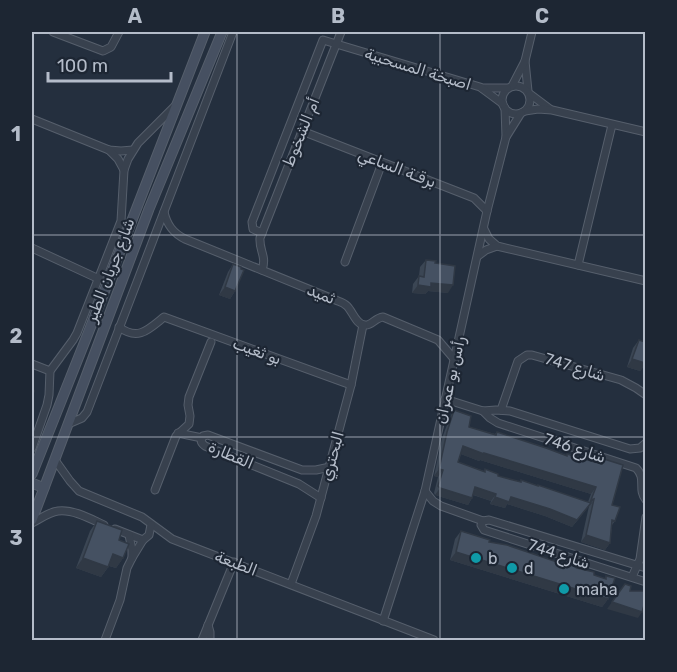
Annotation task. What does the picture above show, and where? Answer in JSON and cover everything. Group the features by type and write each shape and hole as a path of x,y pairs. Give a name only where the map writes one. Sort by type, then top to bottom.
{"street":[{"path":"53,32 103,51 114,44 118,32"},
{"name":"شارع جريان الطير","path":"32,474 205,32"},
{"name":"شارع جريان الطير","path":"32,522 149,209 222,32"},
{"path":"68,424 78,421 87,412 232,32"},
{"name":"أم الشخوط","path":"262,270 264,258 260,242 262,233 341,32"},
{"path":"532,32 525,61 510,87 502,95 504,106 514,114 538,109 552,110 645,132"},
{"name":"أم الشخوط","path":"262,233 253,229 252,225 322,40"},
{"name":"اصبخة المسحبية","path":"322,40 480,87 510,87"},
{"path":"211,57 221,61"},
{"path":"523,112 530,104 525,61"},
{"path":"510,87 521,86 552,110"},
{"name":"اصبخة المسحبية","path":"480,87 504,106"},
{"name":"شارع جريان الطير","path":"50,371 73,340 121,221 124,170 133,150 177,104"},
{"name":"رأس بو عمران","path":"383,621 425,491 506,137 504,106"},
{"name":"رأس بو عمران","path":"506,137 523,112"},
{"path":"32,119 109,150 133,150"},
{"path":"578,265 612,124"},
{"name":"برقـة الساعي","path":"302,131 474,198 488,211"},
{"path":"109,150 124,170"},
{"path":"279,154 291,159"},
{"path":"345,262 382,163"},
{"path":"259,207 270,211"},
{"path":"155,234 161,231 172,231 164,210"},
{"path":"484,230 497,246 645,280"},
{"name":"ثميد","path":"172,231 185,239 342,303 348,306 358,322 363,325"},
{"path":"478,257 486,250 497,246"},
{"path":"32,248 99,279"},
{"name":"بو ثغيب","path":"119,327 136,334 145,332 164,317 351,385"},
{"path":"363,325 368,325 379,318 385,318 438,340 455,360"},
{"name":"البحتري","path":"291,584 309,538 330,467 351,385 363,325"},
{"path":"155,490 176,436 189,424 189,397 211,342"},
{"name":"شارع 747","path":"501,410 518,362 532,355 621,380 645,395"},
{"path":"32,364 50,371 47,405 32,448"},
{"name":"شارع 746","path":"445,399 483,411 510,411 630,449 640,448 645,443"},
{"name":"شارع 746","path":"483,411 498,423 636,468 641,474 641,493 645,500"},
{"path":"178,433 202,438"},
{"name":"القطارة","path":"321,498 299,484 205,446 201,442 202,438 205,435 211,436 303,470 330,467"},
{"path":"580,449 585,435"},
{"name":"الطبعة","path":"55,460 79,491 142,518 172,539 434,640"},
{"path":"32,483 44,488"},
{"name":"شارع 744","path":"425,491 433,501 441,506 483,521 489,520 642,567"},
{"path":"32,522 52,513 67,511 143,540"},
{"path":"632,578 642,567 645,517"},
{"name":"شارع 744","path":"483,521 481,527 484,530 645,582"},
{"path":"105,640 132,558 143,540 149,535 151,525"},
{"path":"129,535 132,558"},
{"path":"202,640 234,562"},
{"path":"208,624 210,640"}],"building":[{"path":"426,260 455,266 453,285 431,283 431,287 418,285 419,276 424,277"},
{"path":"233,264 244,270 235,291 225,287"},
{"path":"639,340 645,342 645,363 632,359"},
{"path":"454,410 471,416 469,427 496,435 497,432 567,456 567,454 602,464 604,459 623,465 612,505 620,507 615,521 612,520 610,543 586,535 594,499 591,500 596,487 463,446 458,462 591,503 577,520 511,497 509,502 495,497 496,494 475,487 472,498 440,488 438,486 443,470 439,469"},
{"path":"97,521 122,530 119,540 129,544 123,558 113,554 108,567 83,558"},
{"path":"461,531 490,540 489,542 507,545 594,572 594,575 606,579 606,576 615,578 608,599 456,552"},
{"path":"625,584 631,586 630,591 645,591 642,612 612,602"}],"place":[{"name":"b","path":"476,558"},
{"name":"d","path":"512,568"},
{"name":"maha","path":"564,589"}]}
